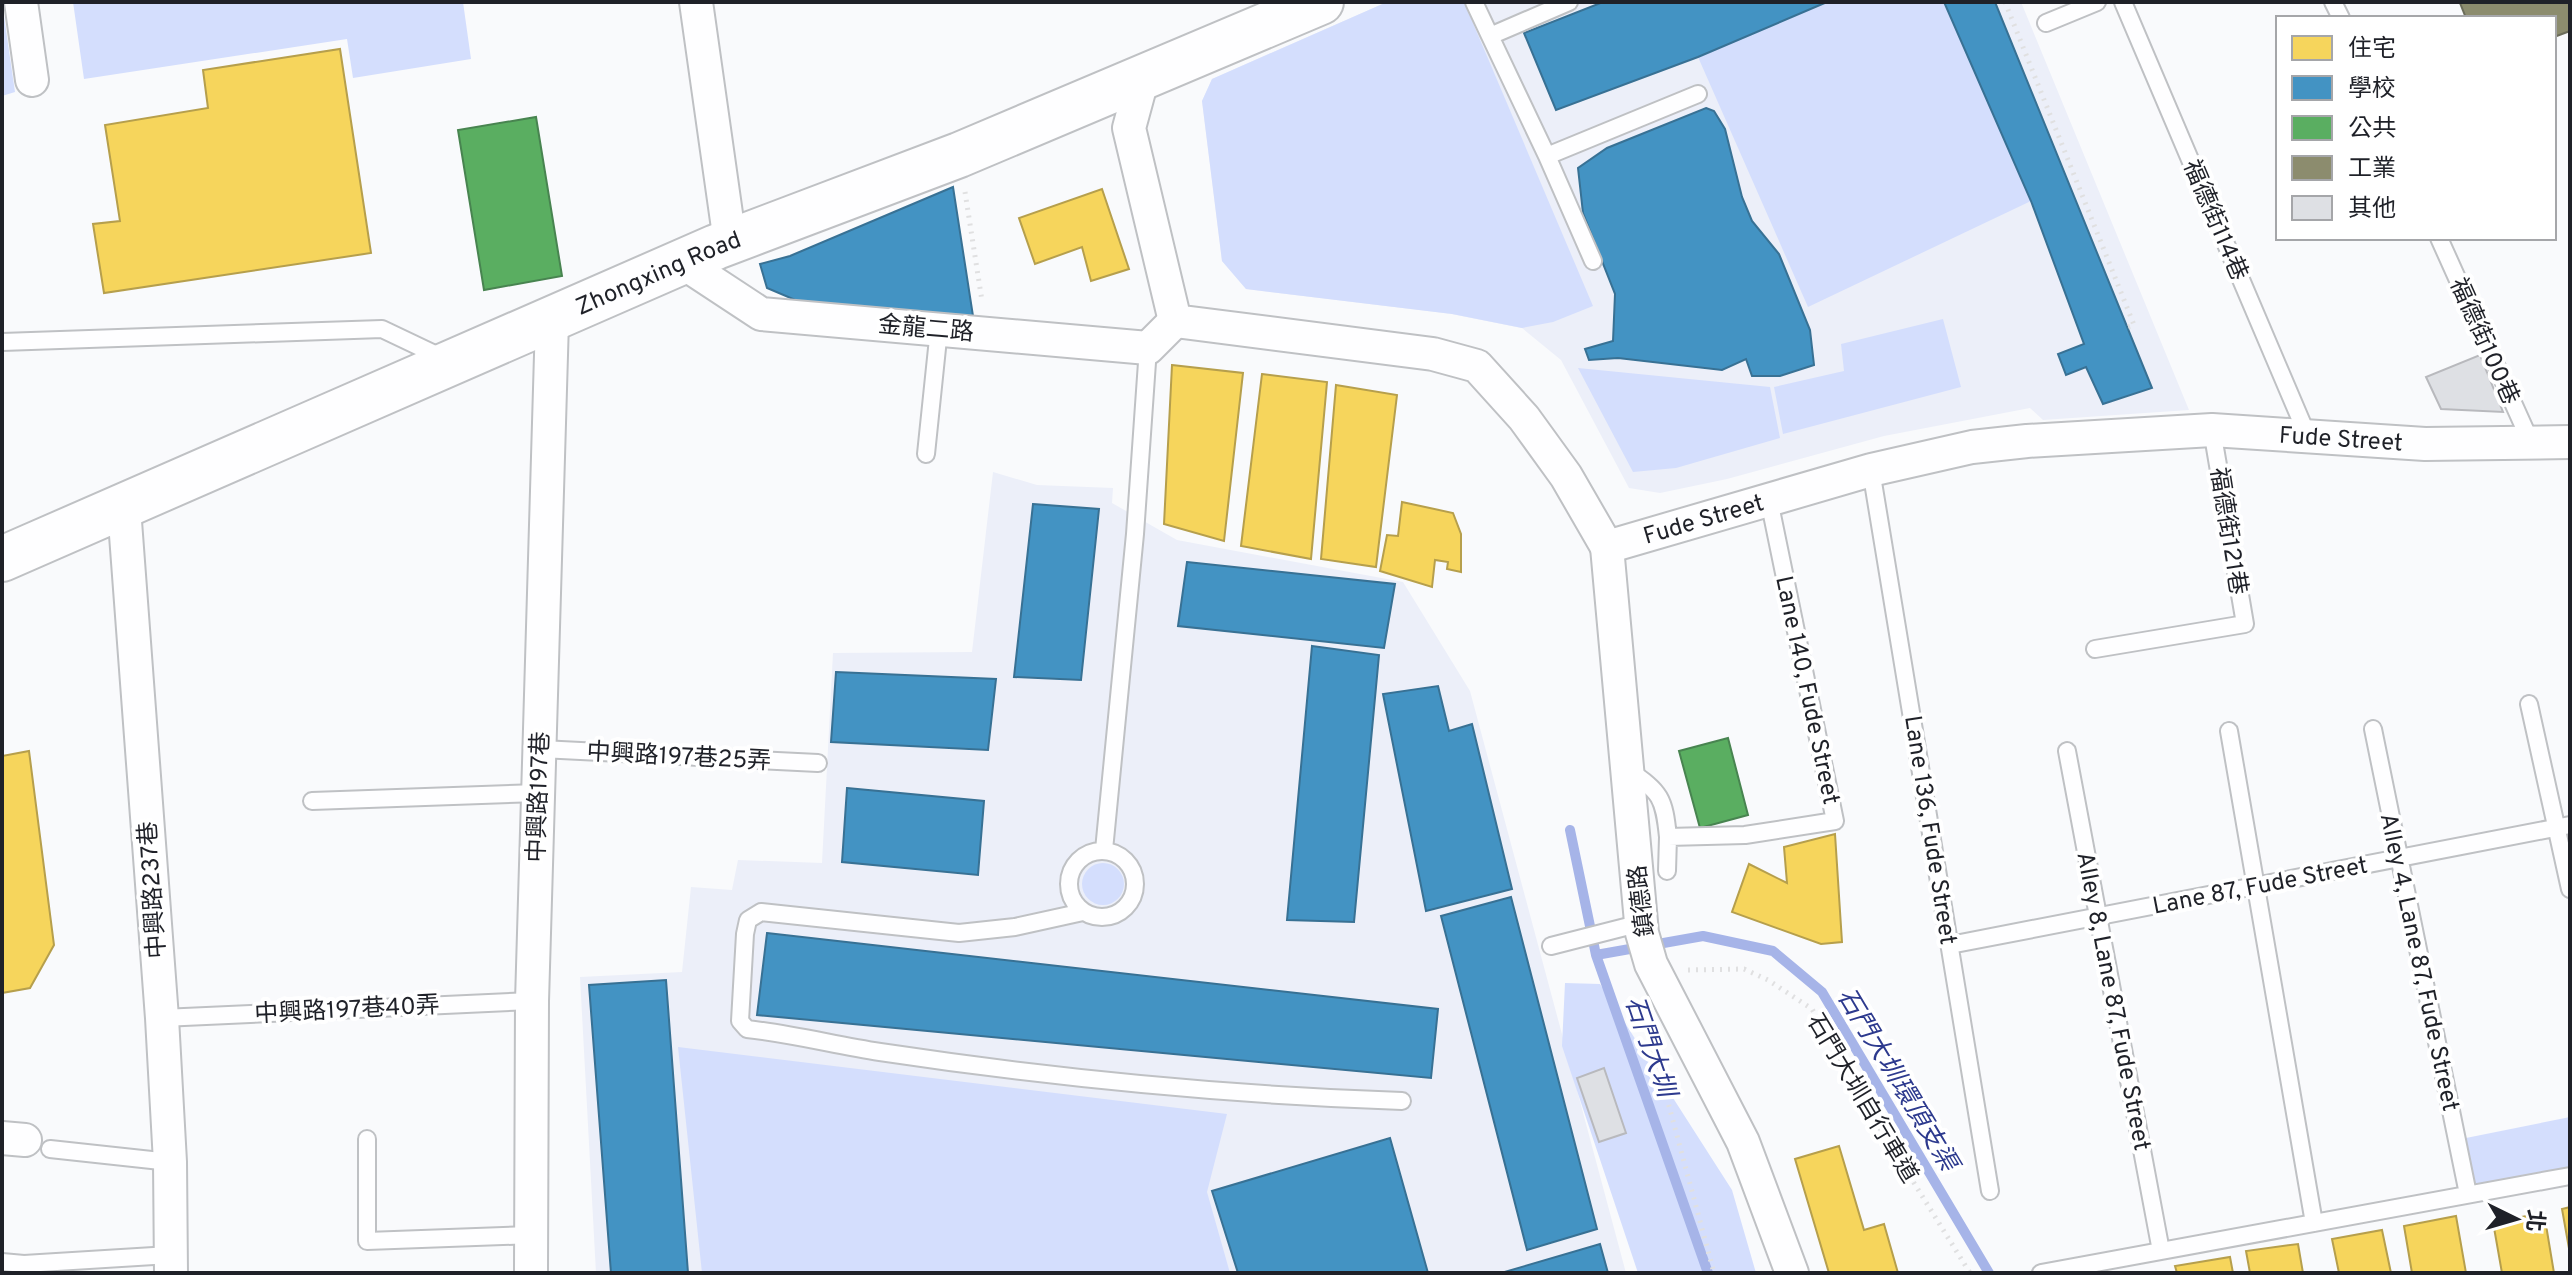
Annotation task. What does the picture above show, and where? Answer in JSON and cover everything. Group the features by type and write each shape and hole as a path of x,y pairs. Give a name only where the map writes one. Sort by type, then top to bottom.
{"street":[{"path":"21,2 32,80"},
{"path":"696,2 730,242"},
{"name":"Zhongxing Road","path":"2,559 682,262 959,155 1321,2"},
{"path":"1142,80 1129,128 1175,321"},
{"name":"金龍二路","path":"682,262 761,314 1148,348"},
{"name":"中興路197巷","path":"531,1273 532,1001 552,321"},
{"path":"1148,348 1175,321"},
{"path":"1175,321 1433,354 1477,366 1524,418 1558,464 1607,547"},
{"name":"Fude Street","path":"1607,547 1871,470 1972,447 2027,441 2212,430 2309,439 2532,445 2570,442"},
{"name":"中興路237巷","path":"124,508 162,1018 170,1162 170,1264"},
{"name":"鎮德路","path":"1607,547 1642,928 1654,969 1743,1142 1792,1273"}],"lane":[{"path":"1474,2 1593,261"},
{"path":"1490,36 1569,2"},
{"path":"2046,23 2097,2"},
{"name":"福德街114巷","path":"2123,2 2309,439"},
{"path":"1547,156 1698,94"},
{"name":"福德街100巷","path":"2440,240 2532,445"},
{"path":"2,342 382,329 453,363"},
{"path":"926,454 939,329"},
{"path":"1104,850 1135,534 1148,348"},
{"name":"福德街121巷","path":"2095,649 2245,624 2212,430"},
{"name":"Lane 136, Fude Street","path":"1871,470 1990,1191"},
{"name":"Lane 140, Fude Street","path":"1668,837 1745,835 1835,821 1769,500"},
{"path":"2529,704 2563,826 2570,889"},
{"name":"Alley 4, Lane 87, Fude Street","path":"2373,729 2468,1194"},
{"path":"2229,731 2314,1223"},
{"name":"中興路197巷25弄","path":"541,749 818,763"},
{"name":"Alley 8, Lane 87, Fude Street","path":"2067,751 2161,1251"},
{"path":"1628,770 1649,784 1665,801 1667,871"},
{"path":"312,801 538,793"},
{"name":"Lane 87, Fude Street","path":"1950,945 2563,826"},
{"path":"1083,912 1070,895 1071,873 1083,857 1104,850 1125,859 1132,868 1136,890 1125,909 1104,918 1083,912 1015,927 959,933 761,912 748,920 745,934 740,1021 747,1029 879,1052 1248,1096 1402,1101"},
{"path":"1551,946 1609,931 1642,928"},
{"name":"中興路197巷40弄","path":"162,1018 532,1001"},
{"path":"367,1139 367,1241 532,1235"},
{"path":"26,1142 170,1162"},
{"path":"2041,1273 2570,1176"},
{"path":"2,1262 170,1264"}],"path":[{"path":"2005,2 2134,325 2128,327"},
{"path":"959,155 987,333"},
{"name":"石門大圳自行車道","path":"1654,969 1744,969 1768,980 1812,1009 1873,1117 1970,1273"},
{"path":"1648,1030 1714,1273"}],"shaded area":[{"path":"2,2 15,92 2,96"},
{"path":"73,2 463,2 471,59 353,78 347,39 84,79"},
{"path":"1387,2 2021,2 2189,410 2043,420 2030,408 1884,436 1727,479 1660,493 1629,488 1561,360 1522,328 1452,314 1246,289 1222,261 1202,101 1212,79"},
{"path":"1387,2 1464,2 1593,306 1553,322 1522,328 1452,314 1246,289 1222,261 1202,101 1212,79"},
{"path":"1827,2 1944,2 2031,201 1808,307 1698,57"},
{"path":"1943,319 1961,387 1783,434 1774,387 1844,371 1841,344"},
{"path":"1578,368 1770,387 1780,438 1676,468 1633,472"},
{"path":"993,472 1037,485 1113,488 1112,503 1177,540 1403,582 1470,691 1626,1273 596,1273 580,977 682,972 691,887 732,890 738,860 822,863 833,653 972,652"},
{"path":"1103,863 1118,869 1124,884 1118,899 1103,905 1088,899 1082,884 1088,869"},
{"path":"1565,983 1600,984 1732,1190 1756,1273 1638,1273 1562,1046"},
{"path":"678,1047 1227,1114 1207,1192 1230,1273 702,1273"},
{"path":"2570,1117 2570,1169 2475,1184 2466,1138"}],"building: 住宅":[{"path":"340,49 371,253 104,293 93,224 120,221 105,125 208,108 203,70"},
{"path":"1102,189 1129,269 1091,281 1082,247 1035,264 1019,218"},
{"path":"1172,365 1243,373 1224,541 1164,524"},
{"path":"1262,374 1327,382 1311,559 1241,546"},
{"path":"1336,385 1397,395 1376,567 1321,559"},
{"path":"1402,502 1453,513 1461,534 1461,572 1447,569 1448,562 1435,560 1432,587 1380,571 1387,535 1398,536"},
{"path":"29,751 54,945 30,988 2,993 2,756"},
{"path":"1835,834 1842,942 1821,944 1732,912 1749,864 1787,883 1784,847"},
{"path":"1839,1146 1864,1230 1884,1224 1898,1273 1829,1273 1795,1159"},
{"path":"2570,1207 2570,1254 2562,1209"},
{"path":"2544,1213 2554,1273 2502,1273 2493,1222"},
{"path":"2456,1216 2466,1273 2412,1273 2404,1226"},
{"path":"2382,1230 2391,1273 2339,1273 2332,1239"},
{"path":"2298,1244 2303,1273 2250,1273 2246,1251"},
{"path":"2230,1257 2233,1273 2177,1273 2175,1266"}],"building: 學校":[{"path":"1603,2 1827,2 1698,57 1556,110 1524,33"},
{"path":"1944,2 1995,2 2152,388 2103,404 2086,367 2066,375 2058,354 2084,344 2031,201"},
{"path":"1706,108 1714,111 1725,129 1742,197 1752,221 1779,254 1810,330 1814,365 1780,376 1752,376 1746,359 1722,370 1618,358 1589,360 1585,349 1613,341 1615,294 1583,213 1578,168 1607,148"},
{"path":"953,187 973,316 807,305 767,288 760,264 790,256"},
{"path":"1033,504 1099,509 1081,680 1014,677"},
{"path":"1187,562 1395,584 1384,648 1178,626"},
{"path":"1312,646 1379,655 1354,922 1287,920"},
{"path":"836,672 996,679 988,750 831,742"},
{"path":"1438,686 1449,731 1472,724 1512,889 1426,911 1383,694"},
{"path":"847,788 984,801 978,875 842,862"},
{"path":"1511,897 1597,1229 1527,1250 1441,916"},
{"path":"767,933 1438,1009 1431,1078 757,1015"},
{"path":"666,980 688,1273 611,1273 589,985"},
{"path":"1390,1138 1428,1273 1238,1273 1212,1191"},
{"path":"1600,1244 1608,1273 1501,1273"}],"building: 公共":[{"path":"536,117 562,276 484,290 458,130"},
{"path":"1728,738 1748,815 1700,828 1679,751"}],"building: 工業":[{"path":"2570,2 2570,31 2556,36 2556,16 2465,16 2460,3"}],"building: 其他":[{"path":"2480,355 2503,412 2441,409 2426,377"},
{"path":"1604,1068 1626,1133 1599,1142 1577,1078"}],"waterway":[{"name":"石門大圳","path":"1570,830 1596,955 1708,1273"},
{"name":"石門大圳環頂支渠","path":"1596,955 1703,936 1773,951 1822,992 1989,1273"}]}
